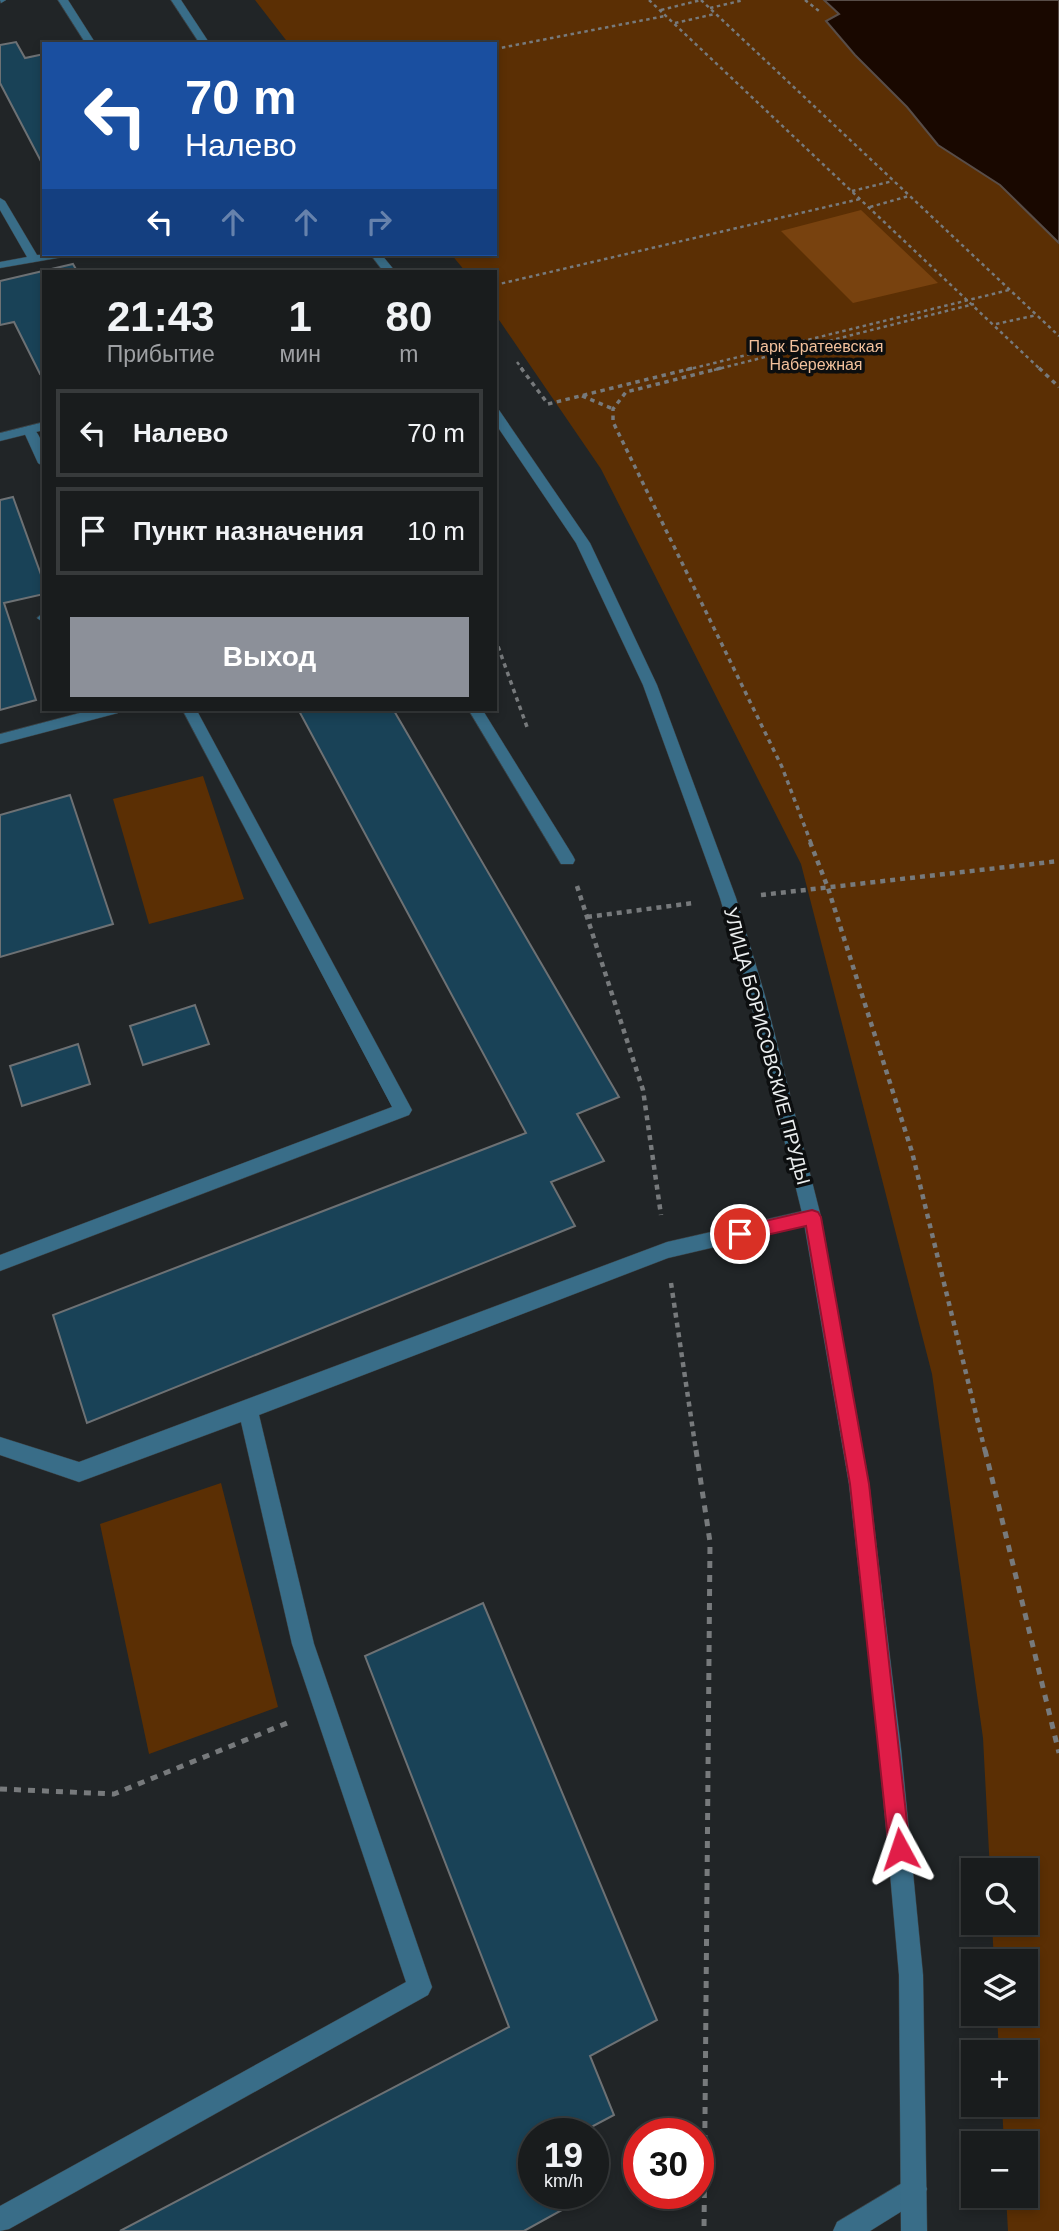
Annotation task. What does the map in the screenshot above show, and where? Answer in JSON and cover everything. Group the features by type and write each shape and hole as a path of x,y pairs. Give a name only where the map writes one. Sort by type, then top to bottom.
{"street":[{"path":"63,0 90,42"},
{"path":"176,0 204,42"},
{"path":"0,201 34,259"},
{"path":"0,265 53,256"},
{"path":"377,256 389,270"},
{"name":"УЛИЦА БОРИСОВСКИЕ ПРУДЫ","path":"497,416 576,533 650,685 728,898 757,996 812,1217 859,1484 890,1749 911,1975 914,2231"},
{"path":"0,437 42,427"},
{"path":"29,430 42,459"},
{"path":"0,739 59,716 98,711"},
{"path":"0,1263 403,1110 190,711"},
{"path":"476,711 567,860"},
{"path":"0,1446 79,1472 667,1250 812,1217"},
{"path":"0,2220 420,1987 303,1644 248,1410"},
{"path":"846,2231 914,2189"}],"path":[{"path":"649,0 969,299 1059,387"},
{"path":"660,10 701,0 1059,336"},
{"path":"709,8 744,0"},
{"path":"805,0 819,12"},
{"path":"675,23 715,14"},
{"path":"497,49 666,16"},
{"path":"852,191 894,181"},
{"path":"870,207 910,196"},
{"path":"497,285 861,199"},
{"path":"517,362 548,404 1009,290"},
{"path":"974,304 626,392 613,409 613,422 782,767 828,888 912,1152 1059,1753"},
{"path":"995,324 1037,316"},
{"path":"581,396 613,409"},
{"path":"497,644 531,739"},
{"path":"567,860 643,1090 710,1542 704,2231"},
{"path":"587,917 728,898 1059,861"},
{"path":"0,1789 114,1794 326,1708"}],"green space":[{"name":"Парк Братеевская Набережная","path":"255,0 824,0 840,14 827,21 855,55 907,107 938,145 1000,185 1059,243 1059,2231 1008,2231 1007,2208 1038,2208 1038,2131 1003,2131 1003,2117 1038,2117 1038,2040 998,2040 998,2026 1038,2026 1038,1949 993,1949 993,1935 1038,1935 1038,1858 989,1858 983,1738 932,1374 801,864 601,469 497,317 497,270 464,270 453,256 497,256 497,42 287,42"},
{"path":"203,776 244,899 149,924 113,799"},
{"path":"221,1483 278,1707 149,1754 100,1524"}],"shaded area":[{"path":"824,0 1059,0 1059,243 1000,185 938,145 907,107 855,55 826,21 839,14"},
{"path":"861,210 938,283 853,303 781,231"}],"building":[{"path":"16,42 25,58 42,54 42,163 0,83 0,45"},
{"path":"73,264 76,270 47,270"},
{"path":"42,271 40,374 14,322 0,325 0,281"},
{"path":"13,497 42,577 42,594 4,603 36,700 0,710 0,500"},
{"path":"299,711 394,711 619,1097 577,1114 604,1161 551,1182 575,1226 87,1423 53,1315 526,1133"},
{"path":"70,795 113,924 0,957 0,815"},
{"path":"195,1005 209,1044 143,1065 130,1026"},
{"path":"78,1044 90,1084 22,1106 10,1066"},
{"path":"483,1603 657,2020 590,2056 614,2115 608,2118 518,2118 518,2209 562,2210 524,2231 120,2231 509,2027 365,1656"}],"route":[{"path":"740,1234 812,1217 859,1484 900,1849"}]}
